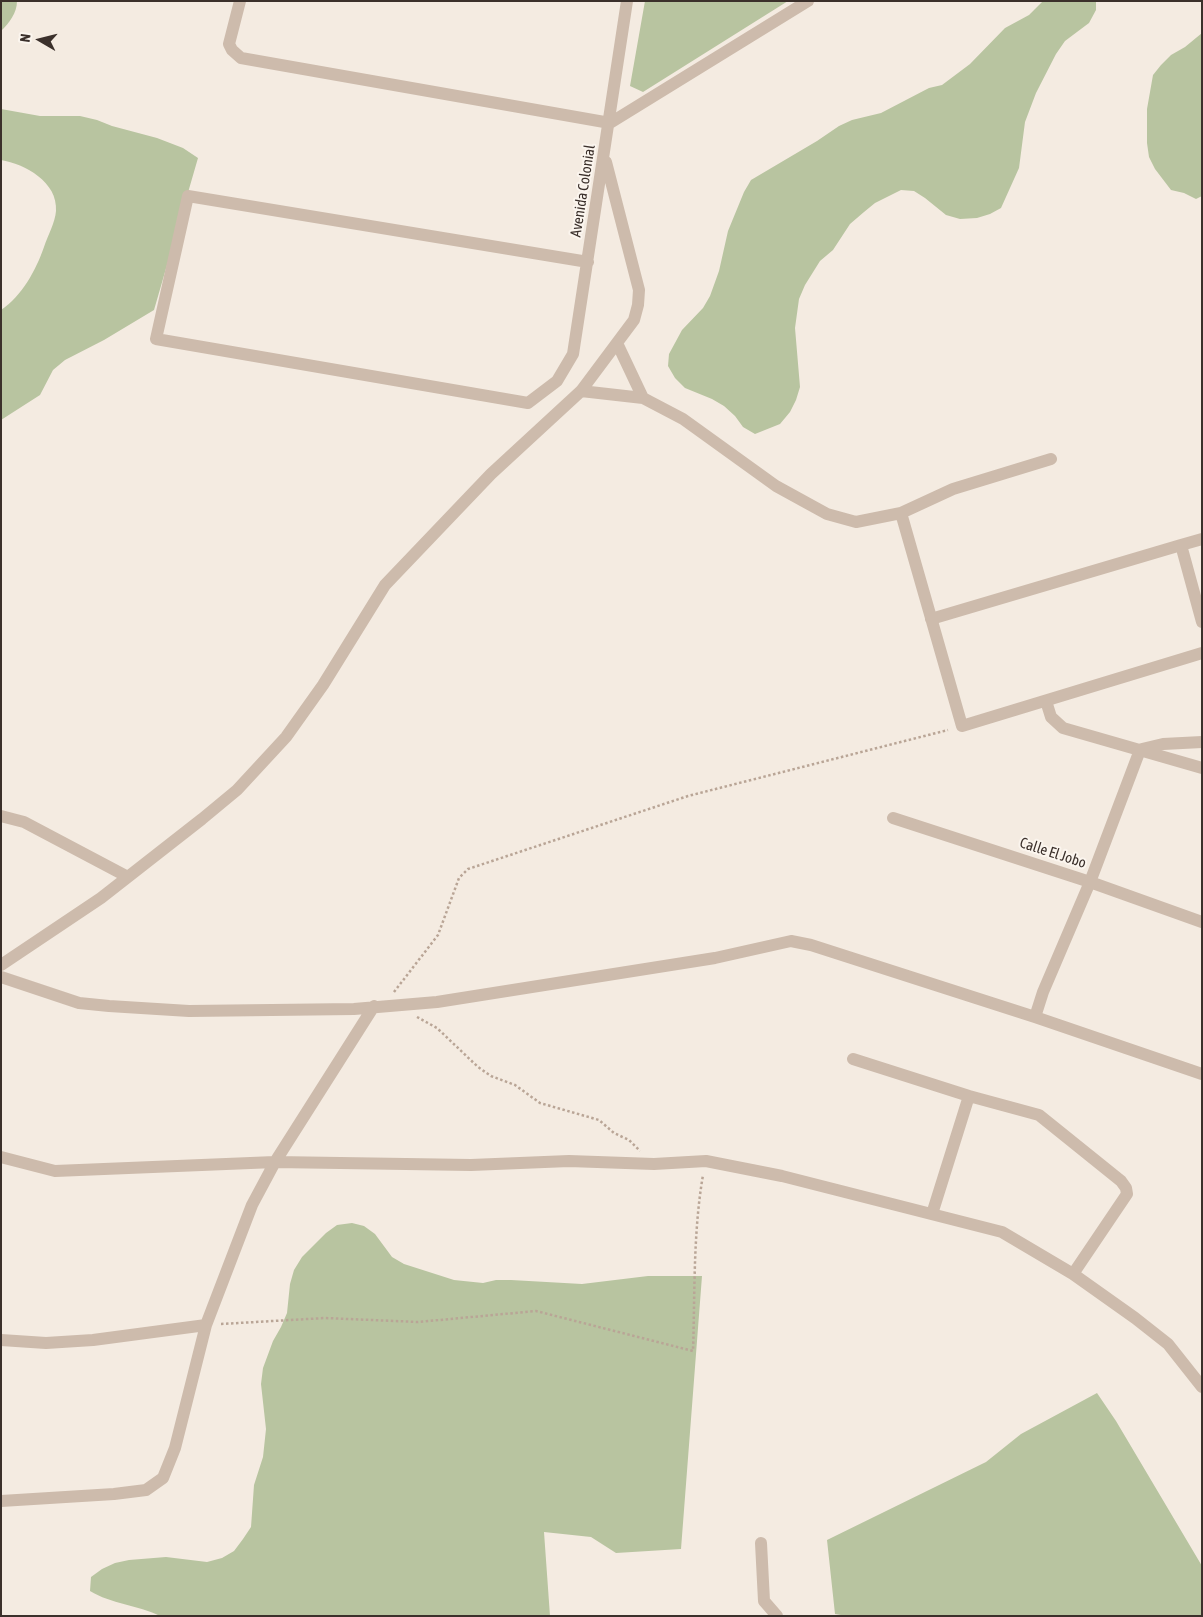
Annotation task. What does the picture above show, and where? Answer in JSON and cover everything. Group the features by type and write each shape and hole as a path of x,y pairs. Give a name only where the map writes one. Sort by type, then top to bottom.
{"street":[{"path":"240,1 229,44 232,50 242,58 610,123 808,1"},
{"name":"Avenida Colonial","path":"588,262 188,196 156,339 528,403 557,381 573,354 588,262 605,157 627,1"},
{"path":"1,965 101,898 237,790 286,737 323,685 385,585 491,474 581,391 617,343 634,320 639,290 605,157"},
{"path":"617,343 643,398"},
{"path":"581,391 643,398 683,419 776,486 826,514 856,522 901,513 953,489 1051,459"},
{"path":"901,513 962,726 1202,653"},
{"path":"931,619 1202,539"},
{"path":"1181,545 1202,622"},
{"path":"1046,701 1051,717 1063,728 1202,768"},
{"path":"1140,750 1163,744 1202,742"},
{"path":"1035,1017 1043,992 1090,882 1140,750"},
{"path":"1,816 24,822 128,877"},
{"name":"Calle El Jobo","path":"893,818 1090,882 1202,922"},
{"path":"1,977 79,1002 109,1006 190,1011 354,1009 437,1002 715,958 791,941 811,945 1035,1017 1202,1074"},
{"path":"1,1501 114,1494 146,1490 163,1478 176,1448 206,1325 252,1205 275,1162 379,1006"},
{"path":"853,1058 969,1096 1039,1115 1121,1181 1126,1188 1127,1194 1073,1274"},
{"path":"932,1214 969,1096"},
{"path":"1,1157 55,1171 275,1162 471,1165 569,1161 654,1164 706,1161 782,1176 1002,1232 1073,1274 1135,1318 1168,1344 1202,1387"},
{"path":"1,1340 46,1343 93,1340 206,1325"},
{"path":"761,1543 764,1601 777,1616"}],"path":[{"path":"379,1006 438,935 459,878 468,869 688,796 962,726"},
{"path":"415,1016 437,1028 468,1058 491,1076 516,1085 540,1103 599,1120 614,1133 629,1140 654,1164"},
{"path":"206,1325 325,1318 418,1322 536,1311 693,1351 700,1193 706,1161"}],"green space":[{"path":"1,1 17,1 16,10 1,31"},
{"path":"645,1 788,1 643,92 630,86"},
{"path":"1043,1 1096,1 1096,10 1089,23 1065,41 1056,54 1036,93 1025,122 1019,168 1001,208 977,218 960,219 946,215 914,191 901,190 875,203 850,224 833,250 820,261 805,285 799,299 795,328 800,387 790,412 780,424 755,434 743,427 724,406 685,388 675,378 668,366 669,354 682,330 703,308 710,296 719,271 728,231 751,180 839,126 852,120 881,113 929,88 942,85 970,64 1005,28 1029,15"},
{"path":"1202,33 1202,196 1196,199 1184,193 1171,190 1155,169 1149,157 1147,143 1147,109 1153,75 1171,55 1185,47"},
{"path":"1,109 40,116 80,116 97,120 157,138 183,148 198,158 154,310 104,340 65,360 53,370 40,395 1,420 1,310 22,290 32,273 41,256 56,211 52,191 46,183 29,170 1,160"},
{"path":"352,1223 364,1226 375,1234 392,1257 404,1264 454,1280 483,1283 496,1280 511,1280 582,1284 648,1276 702,1276 681,1549 616,1553 591,1537 544,1532 550,1616 160,1616 107,1599 90,1591 91,1577 115,1563 166,1557 207,1562 222,1558 234,1551 243,1539 251,1527 254,1485 263,1457 266,1429 261,1384 263,1368 273,1341 287,1313 290,1284 294,1270 302,1257 326,1233 337,1225"},
{"path":"1097,1393 1116,1421 1202,1566 1202,1616 847,1616 835,1614 827,1540 986,1462 1021,1434"}]}
